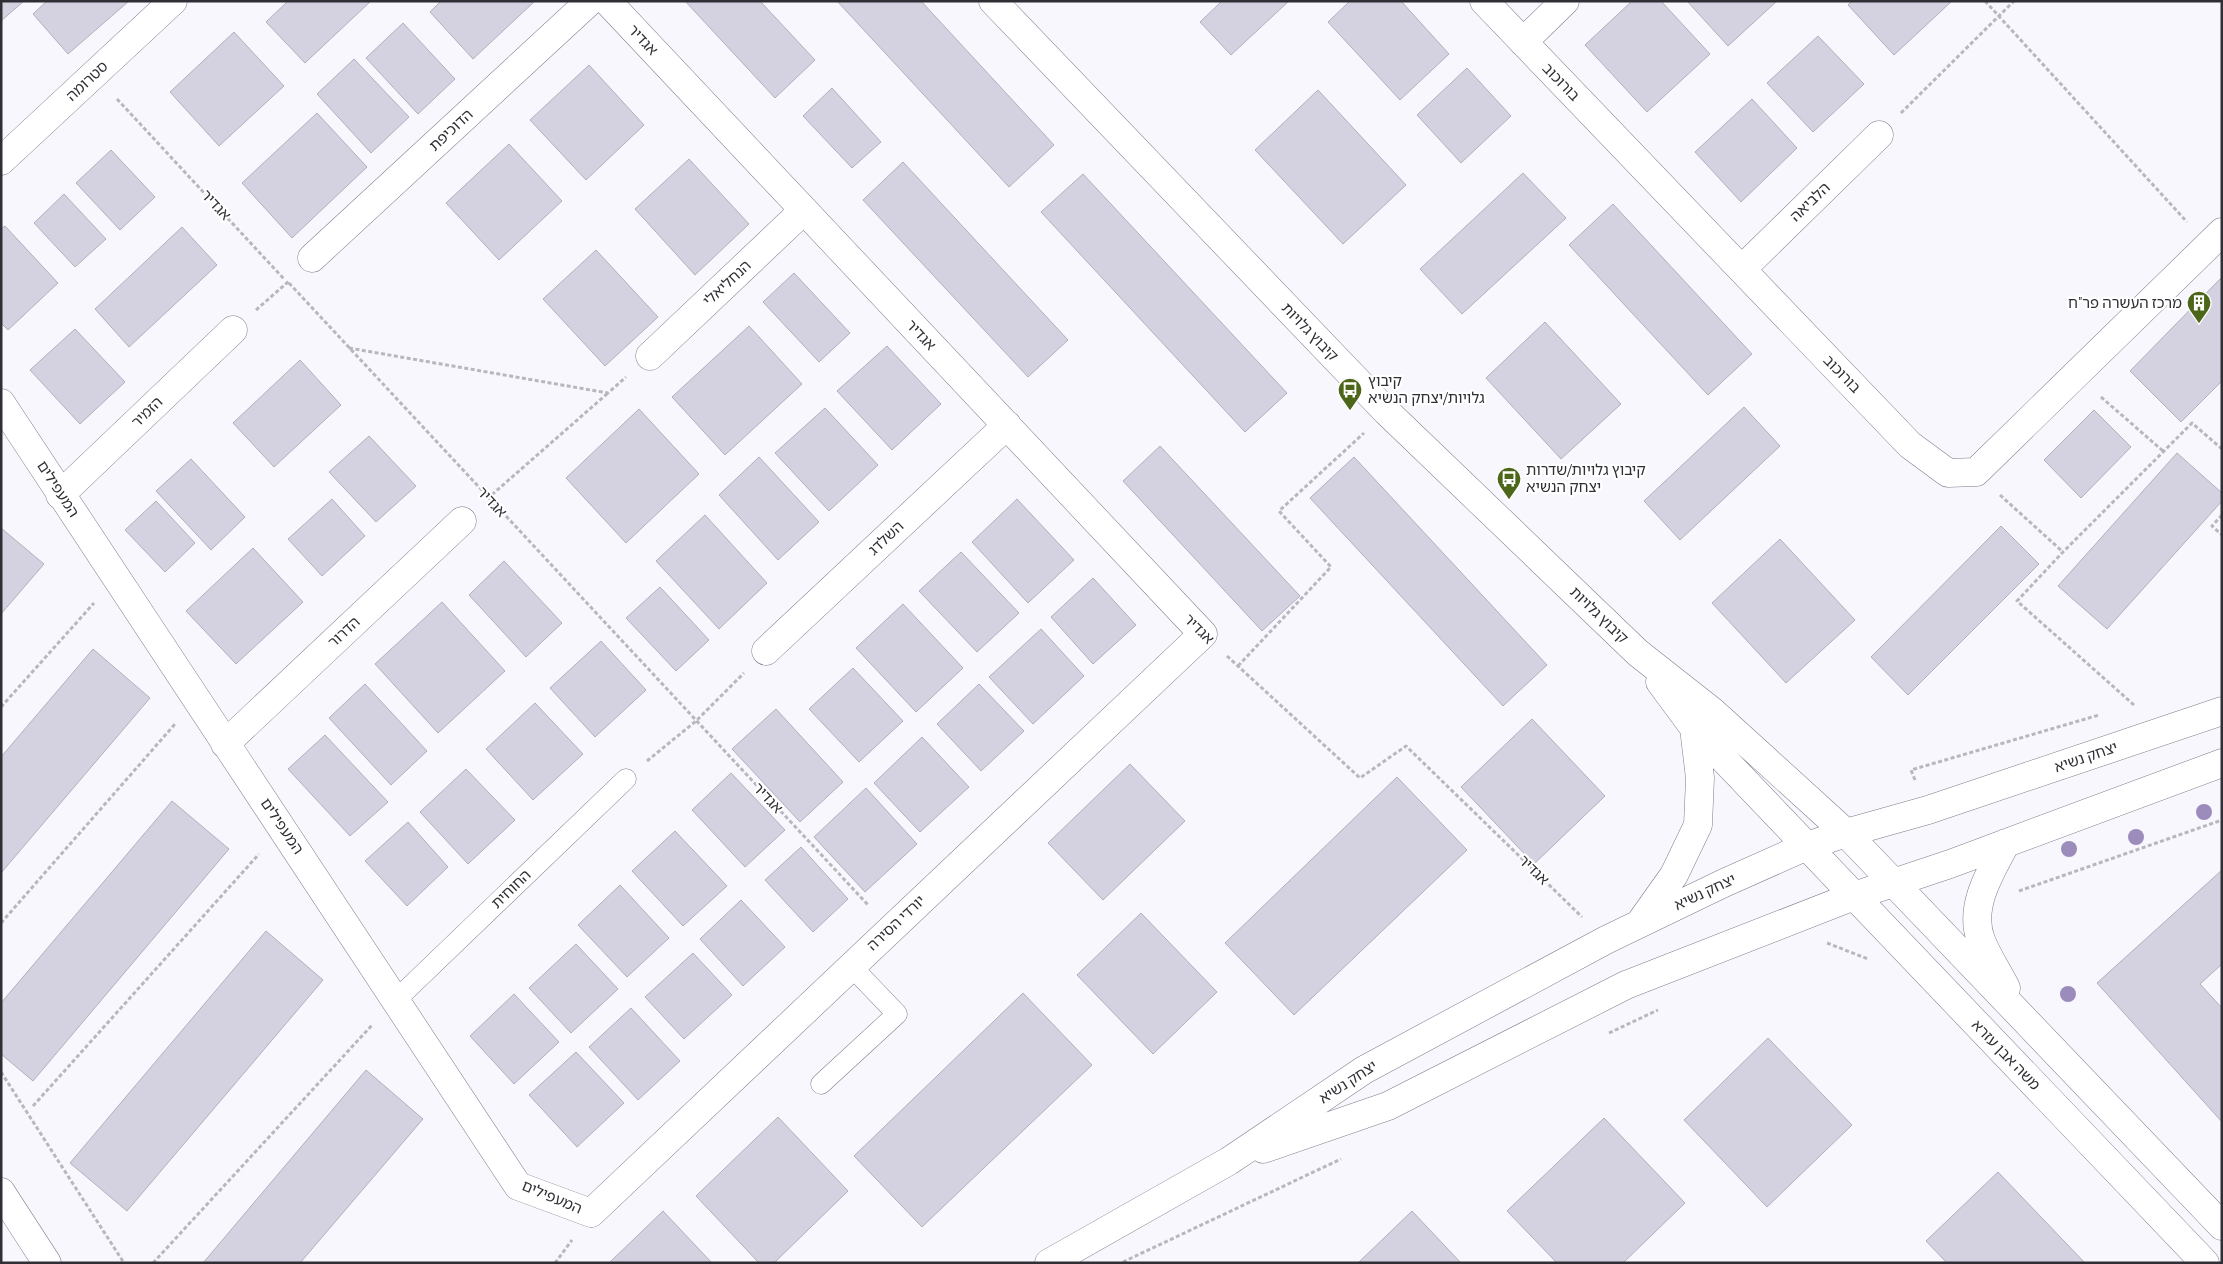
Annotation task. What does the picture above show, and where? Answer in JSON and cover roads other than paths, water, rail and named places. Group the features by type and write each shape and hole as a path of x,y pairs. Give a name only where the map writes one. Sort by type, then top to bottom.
{"street":[{"name":"סטרומה","path":"1,161 173,1"},
{"name":"הדוכיפת","path":"312,258 590,1"},
{"name":"אגדיר","path":"607,1 1203,634"},
{"name":"קיבוץ גלויות","path":"993,1 1387,412 1638,653 1713,712 1846,833"},
{"name":"בורוכוב","path":"1484,1 1910,445 1948,473 1976,472 2215,239"},
{"path":"1523,42 1565,1"},
{"name":"הלביאה","path":"1742,269 1879,135"},
{"name":"הנחליאלי","path":"650,356 804,210"},
{"name":"הזמיר","path":"60,494 234,330"},
{"name":"המעפילים","path":"1,403 197,698 225,744 283,827 518,1186 591,1213"},
{"name":"השלדג","path":"766,651 1007,425"},
{"name":"הדרור","path":"225,744 462,521"},
{"name":"יורדי הסירה","path":"591,1213 1203,634"},
{"name":"קיבוץ גלויות","path":"1638,653 1694,728 1807,846"},
{"name":"יצחק נשיא","path":"1049,1263 1229,1161 1364,1070 1640,923 1807,846 1928,810 2222,711"},
{"path":"1640,923 1674,875 1698,825 1700,778 1694,728"},
{"name":"יצחק נשיא","path":"1229,1161 1388,1106 1626,985 1854,896 2006,843 2222,763"},
{"path":"1846,833 2222,1226"},
{"path":"2006,843 1988,876 1978,905 1980,938 2022,1018"},
{"name":"משה אבן עזרא","path":"1807,846 2205,1263"},
{"path":"1,1192 47,1263"}],"lane":[{"name":"החוחית","path":"396,999 626,779"},
{"path":"821,1084 897,1014 851,966"}],"place":[{"name":"מרכז העשרה פר\"ח","path":"2199,324"},
{"name":"קיבוץ גלויות/יצחק הנשיא","path":"1350,411"},
{"name":"קיבוץ גלויות/שדרות יצחק הנשיא","path":"1509,500"}]}
